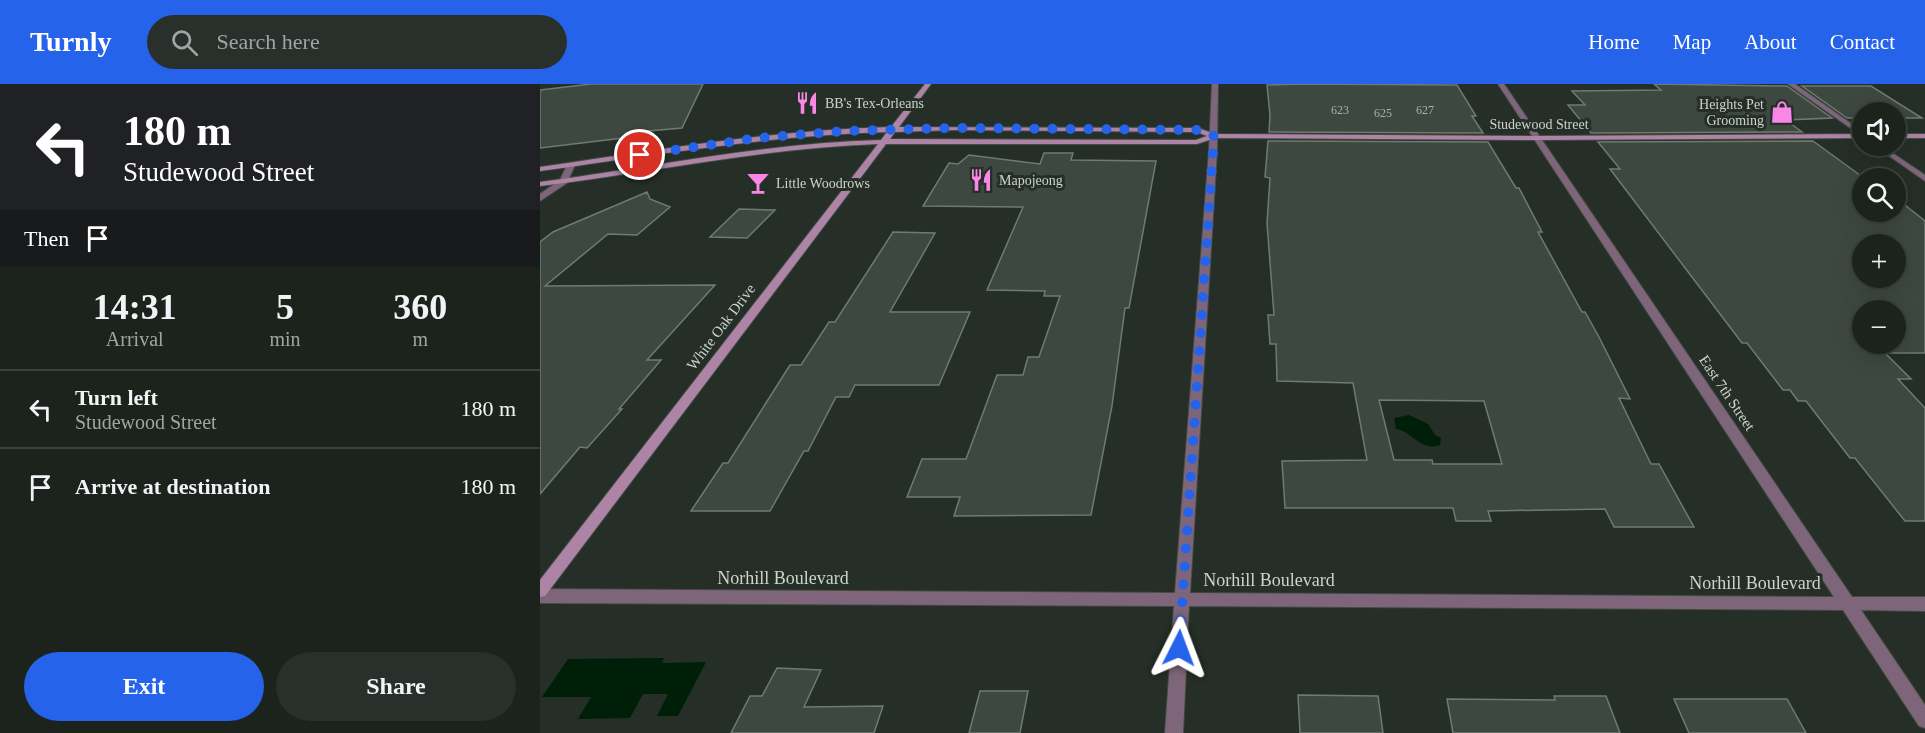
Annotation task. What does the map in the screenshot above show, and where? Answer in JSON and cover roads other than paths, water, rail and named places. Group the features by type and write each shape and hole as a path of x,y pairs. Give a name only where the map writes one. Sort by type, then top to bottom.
{"main road":[{"name":"White Oak Drive","path":"540,591 928,84"},
{"name":"Studewood Street","path":"540,169 758,138 826,132 893,130 1197,130 1214,136 1537,138 1852,135"},
{"name":"Studewood Street","path":"540,184 754,151 884,142 1197,142 1214,136"},
{"path":"1906,136 1925,136"}],"street":[{"path":"1174,733 1214,136 1215,84"},
{"name":"East 7th Street","path":"1501,84 1925,720"},
{"path":"1791,84 1852,127"},
{"path":"1892,156 1925,179"},
{"path":"540,198 564,181 571,165"},
{"name":"Norhill Boulevard","path":"540,596 1925,604"}],"place":[{"name":"BB's Tex-Orleans","path":"807,103"},
{"name":"Heights Pet Grooming","path":"1782,112"},
{"name":"Mapojeong","path":"981,180"},
{"name":"Little Woodrows","path":"758,183"}]}
